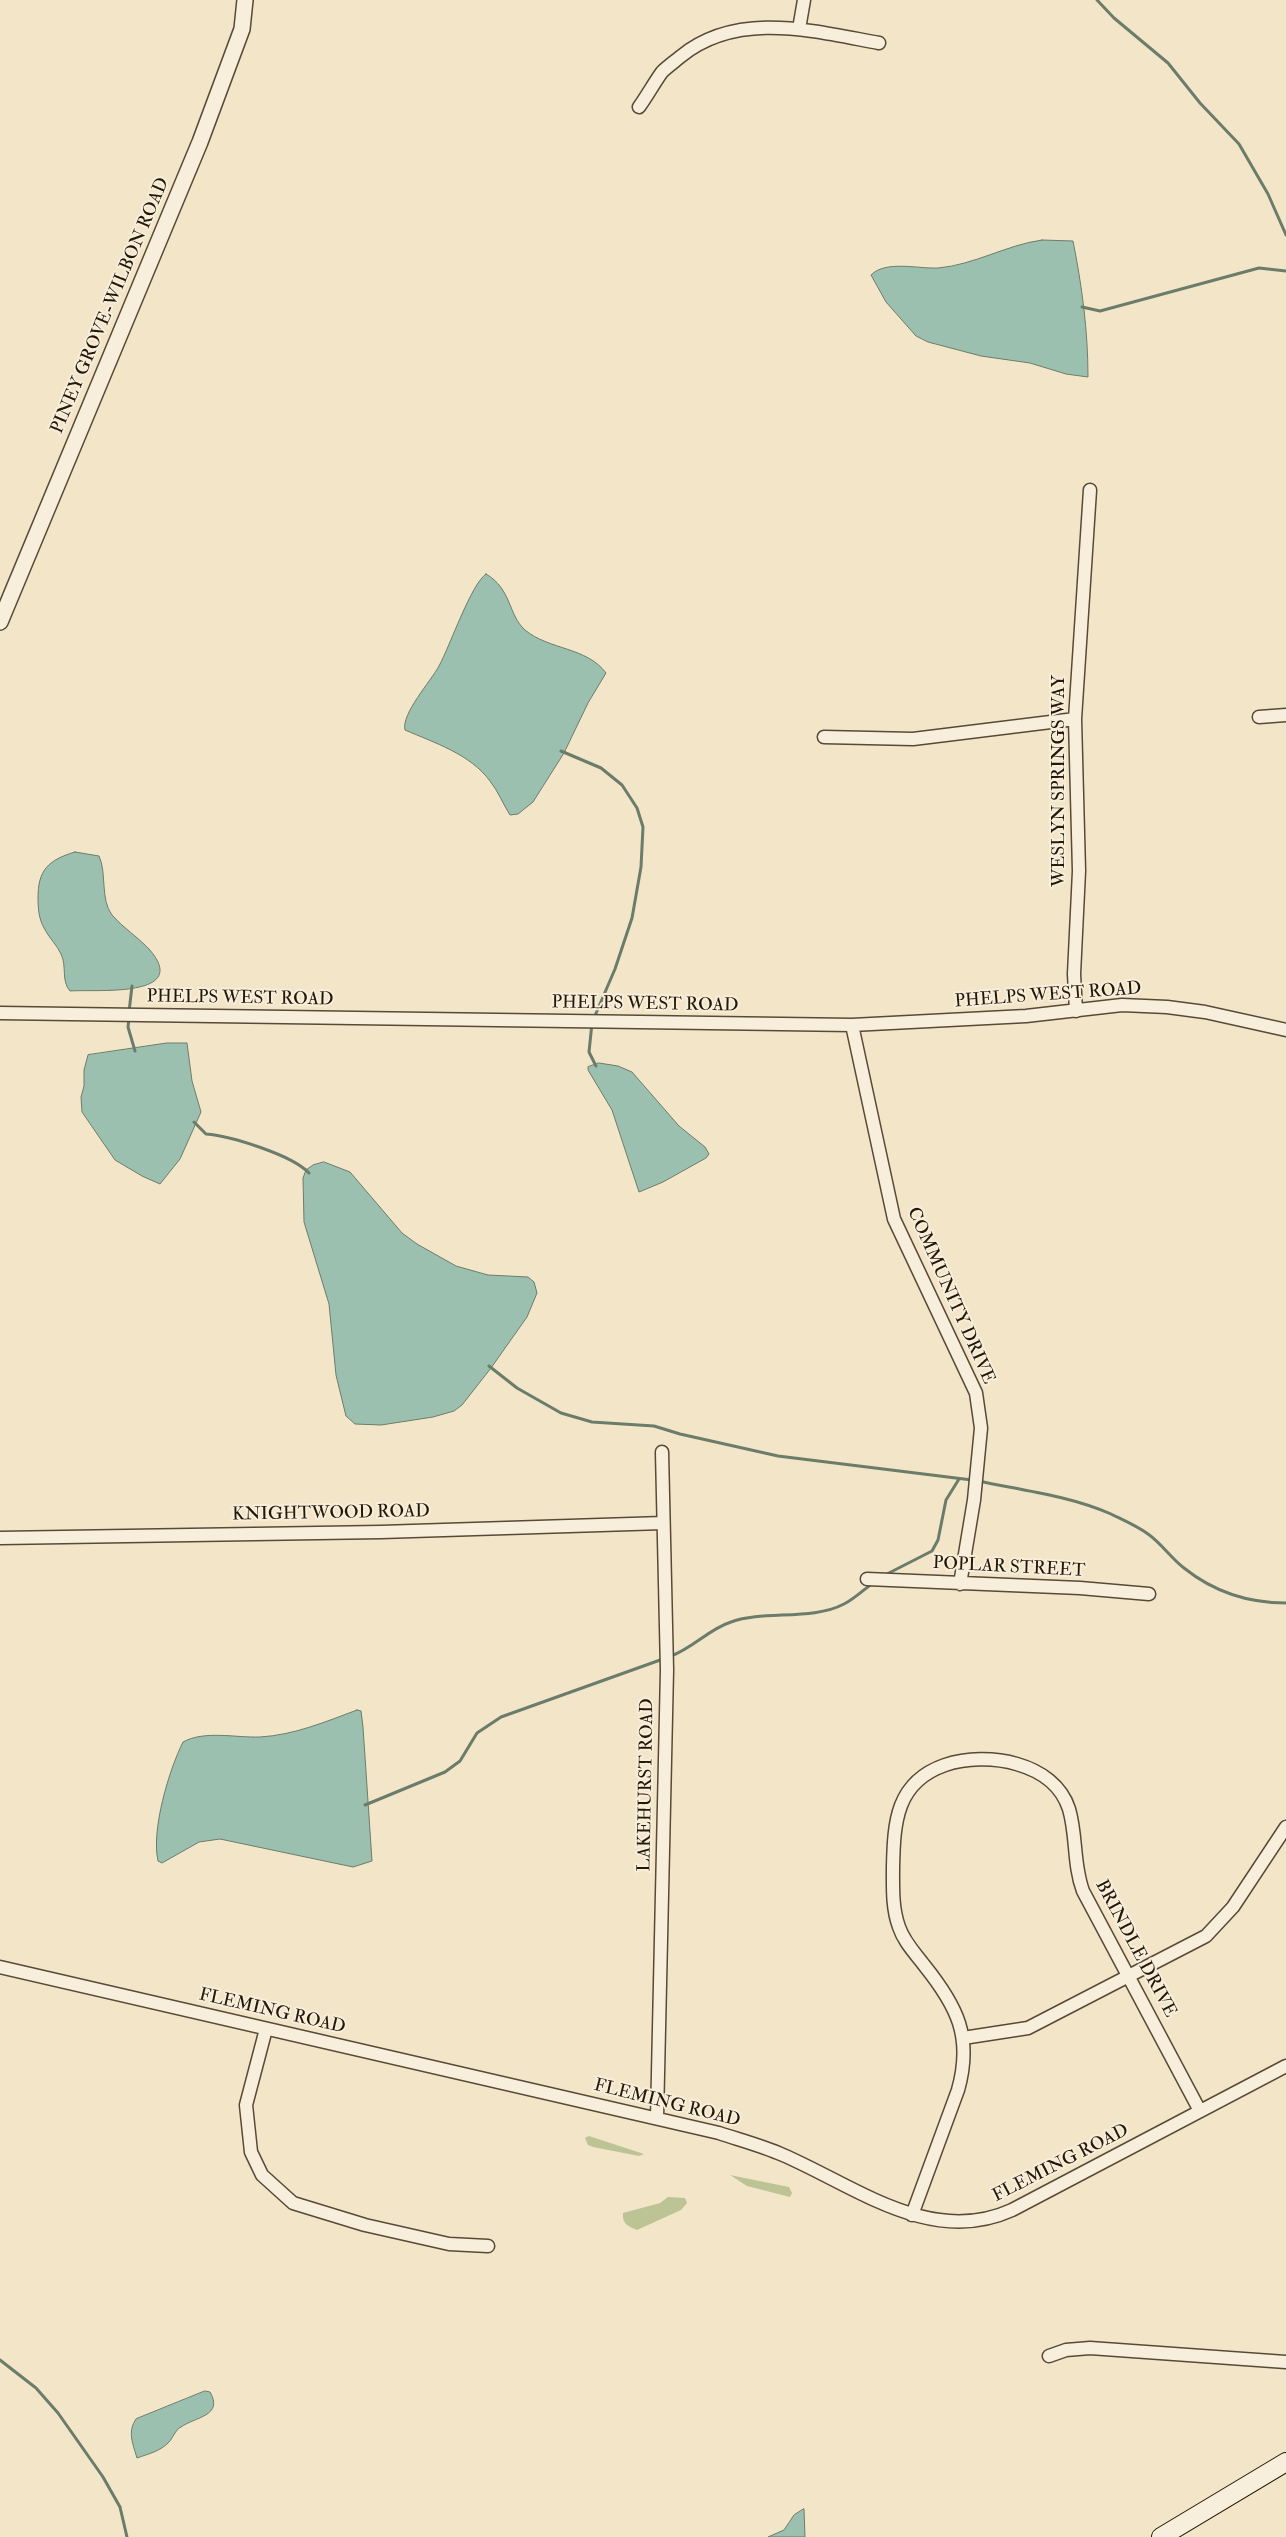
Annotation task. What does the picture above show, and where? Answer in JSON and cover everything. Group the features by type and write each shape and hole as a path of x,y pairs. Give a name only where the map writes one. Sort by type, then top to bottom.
{"main road":[{"path":"1161,2537 1286,2462"}],"street":[{"name":"PINEY GROVE-WILBON ROAD","path":"0,622 200,142 242,29 245,0"},
{"path":"799,29 804,0"},
{"path":"639,107 663,71 693,47 726,33 758,27 799,29 879,43"},
{"name":"WESLYN SPRINGS WAY","path":"1076,1011 1074,974 1079,871 1075,720 1090,490"},
{"path":"1259,717 1286,714"},
{"path":"824,737 913,739 1075,720"},
{"name":"PHELPS WEST ROAD","path":"0,1013 852,1025 1026,1016 1122,1005 1167,1007 1204,1012 1286,1030"},
{"name":"COMMUNITY DRIVE","path":"852,1025 894,1219 976,1393 981,1428 974,1500 960,1584"},
{"name":"LAKEHURST ROAD","path":"657,2118 667,1670 662,1452"},
{"name":"KNIGHTWOOD ROAD","path":"0,1538 381,1532 663,1523"},
{"name":"POPLAR STREET","path":"867,1579 1080,1588 1149,1594"},
{"name":"BRINDLE DRIVE","path":"912,2215 958,2090 962,2074 963,2038 951,2002 902,1935 894,1912 894,1827 902,1800 913,1786 927,1774 945,1765 961,1762 1011,1762 1036,1770 1059,1790 1072,1820 1078,1876 1200,2111"},
{"path":"963,2038 1028,2028 1190,1945 1220,1923 1233,1908 1285,1829"},
{"name":"FLEMING ROAD","path":"0,1967 719,2133 783,2155 829,2179 912,2215 962,2223 997,2217 1286,2066"},
{"path":"266,2029 246,2105 251,2152 262,2175 293,2203 365,2225 449,2244 488,2246"},
{"path":"1050,2356 1066,2350 1090,2348 1286,2362"}],"shaded area":[{"path":"1042,240 1073,241 1084,309 1088,377 1066,374 1030,363 981,356 928,342 916,336 886,302 871,275 877,270 894,266 938,268 951,266"},
{"path":"486,574 501,587 515,617 525,630 545,642 589,658 606,673 588,703 564,753 533,802 518,814 510,815 493,785 472,763 451,750 405,730 405,723 412,707 439,666 467,602 480,580"},
{"path":"75,852 99,856 103,870 108,909 116,920 149,949 159,965 158,976 149,984 117,990 70,991 67,987 63,959 41,921 38,906 38,888 43,873 51,863"},
{"path":"167,1043 187,1043 192,1081 201,1112 180,1159 160,1184 115,1160 82,1112 81,1097 88,1055"},
{"path":"599,1063 618,1066 632,1072 679,1126 705,1147 709,1154 706,1158 663,1182 639,1192 612,1110 588,1070 588,1067"},
{"path":"324,1162 350,1172 402,1233 417,1244 456,1266 488,1275 528,1277 534,1282 537,1293 527,1317 491,1368 462,1405 454,1411 433,1417 381,1425 355,1424 346,1416 336,1375 329,1304 304,1222 303,1178 306,1170 313,1165"},
{"path":"357,1710 361,1711 363,1727 372,1861 353,1867 220,1839 199,1842 162,1863 158,1861 156,1848 159,1817 172,1768 183,1742 192,1738 211,1735 260,1737 285,1734"},
{"path":"589,2136 644,2154 639,2156 593,2147 588,2145 585,2138"},
{"path":"730,2175 789,2187 792,2193 790,2197 747,2186"},
{"path":"668,2197 685,2198 687,2203 681,2210 637,2230 628,2226 625,2222 623,2213 660,2203"},
{"path":"205,2391 210,2392 213,2400 211,2411 179,2428 162,2448 137,2458 131,2433 136,2419"},
{"path":"804,2509 805,2537 768,2537 784,2530 794,2515"}],"waterway":[{"path":"1097,0 1114,18 1168,63 1200,103 1239,144 1268,194 1286,235"},
{"path":"1082,307 1100,311 1259,268 1286,271"},
{"path":"561,751 601,768 622,785 637,808 643,827 641,867 632,918 615,969 594,1018"},
{"path":"129,1012 132,986"},
{"path":"129,1018 128,1027 135,1051"},
{"path":"592,1023 589,1052 596,1066"},
{"path":"194,1122 206,1134 245,1142 276,1153 301,1166 309,1173"},
{"path":"489,1366 517,1388 561,1413 592,1422 654,1426 680,1434 778,1456 972,1480"},
{"path":"885,1575 932,1551 938,1540 946,1500 959,1479"},
{"path":"978,1481 1046,1494 1111,1514 1144,1531 1184,1568 1207,1584 1245,1598 1286,1603"},
{"path":"671,1656 679,1653 715,1629 731,1622 744,1618 803,1614 831,1609 848,1602 872,1584"},
{"path":"365,1805 445,1772 460,1761 477,1733 501,1717 663,1659"},
{"path":"0,2360 36,2388 58,2413 103,2477 120,2507 127,2537"}]}
